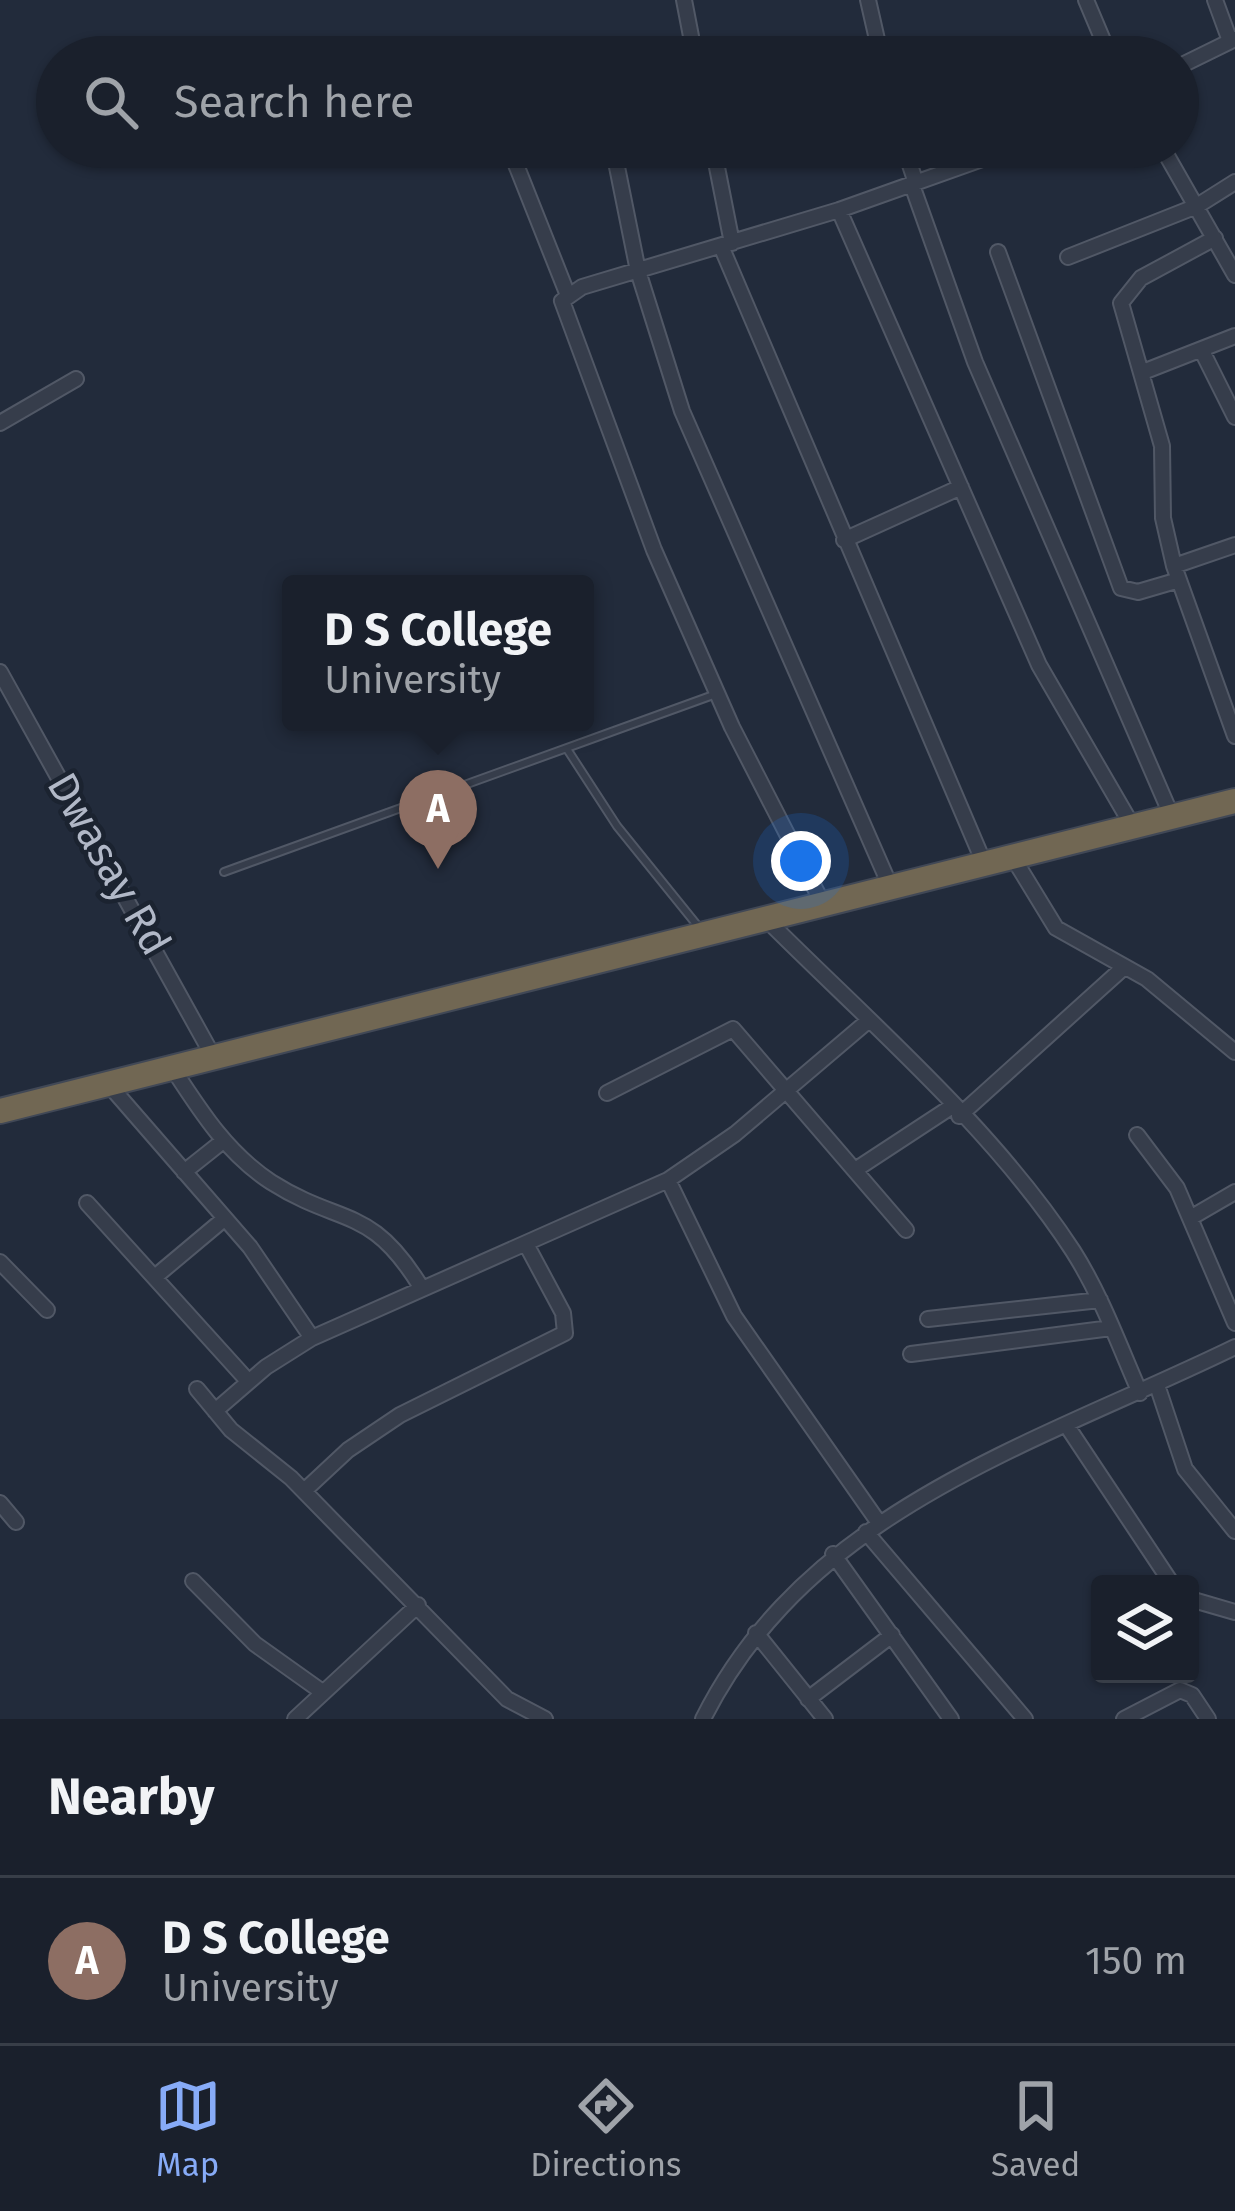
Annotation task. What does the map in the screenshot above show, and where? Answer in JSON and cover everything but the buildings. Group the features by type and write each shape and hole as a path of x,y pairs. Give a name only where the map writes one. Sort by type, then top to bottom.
{"highway":[{"path":"0,1111 1235,801"}],"street":[{"path":"684,0 691,36"},
{"path":"868,0 876,36"},
{"path":"1086,0 1101,36"},
{"path":"1199,56 1232,40 1215,0"},
{"path":"517,168 567,293 562,307 653,550 716,694 823,904"},
{"path":"617,168 638,272 682,411 890,888"},
{"path":"716,168 727,244 844,540 984,863"},
{"path":"910,168 975,362 1172,817"},
{"path":"567,293 839,210 958,168"},
{"path":"1174,168 1235,275"},
{"path":"1068,257 1197,206 1235,182"},
{"path":"839,210 1039,665 1133,827"},
{"path":"1215,238 1141,278 1121,303 1162,446 1163,518 1176,573 1235,736"},
{"path":"998,252 1121,588 1138,592 1235,544"},
{"path":"1143,372 1235,336"},
{"path":"1202,351 1235,417"},
{"path":"0,423 76,379"},
{"path":"844,540 962,487"},
{"name":"Dwasay Rd","path":"0,672 214,1058"},
{"path":"1012,856 1056,928 1147,979 1235,1052"},
{"path":"766,920 868,1021 1045,1211 1100,1300 1140,1393"},
{"path":"855,1170 955,1112 1122,969"},
{"path":"215,1411 248,1381 312,1338 668,1180 788,1090 868,1021"},
{"path":"607,1093 733,1028 906,1230"},
{"path":"173,1069 223,1141 275,1185 387,1238 421,1287"},
{"path":"110,1086 274,1277 312,1338"},
{"path":"1137,1135 1166,1168 1192,1216 1235,1323"},
{"path":"184,1172 223,1141"},
{"path":"668,1180 734,1316 872,1528 1024,1719"},
{"path":"1192,1216 1235,1192"},
{"path":"87,1203 248,1381"},
{"path":"156,1276 224,1219"},
{"path":"304,1491 348,1450 400,1415 565,1333 563,1312 526,1244"},
{"path":"0,1262 47,1310"},
{"path":"928,1319 1100,1300"},
{"path":"911,1354 1112,1328"},
{"path":"703,1719 730,1666 832,1554 946,1484 1235,1347"},
{"path":"1157,1385 1185,1469 1235,1531"},
{"path":"197,1389 507,1699 545,1719"},
{"path":"1067,1426 1166,1575"},
{"path":"0,1504 16,1522"},
{"path":"832,1554 951,1719"},
{"path":"193,1581 255,1644 321,1690"},
{"path":"1199,1602 1235,1612"},
{"path":"295,1719 418,1605"},
{"path":"756,1633 826,1719"},
{"path":"808,1699 892,1635"},
{"path":"1124,1719 1180,1690 1192,1695 1208,1719"}],"lane":[{"path":"224,872 716,694"},
{"path":"567,749 617,826 707,937"}],"place":[{"name":"D S College","path":"438,869"}]}
